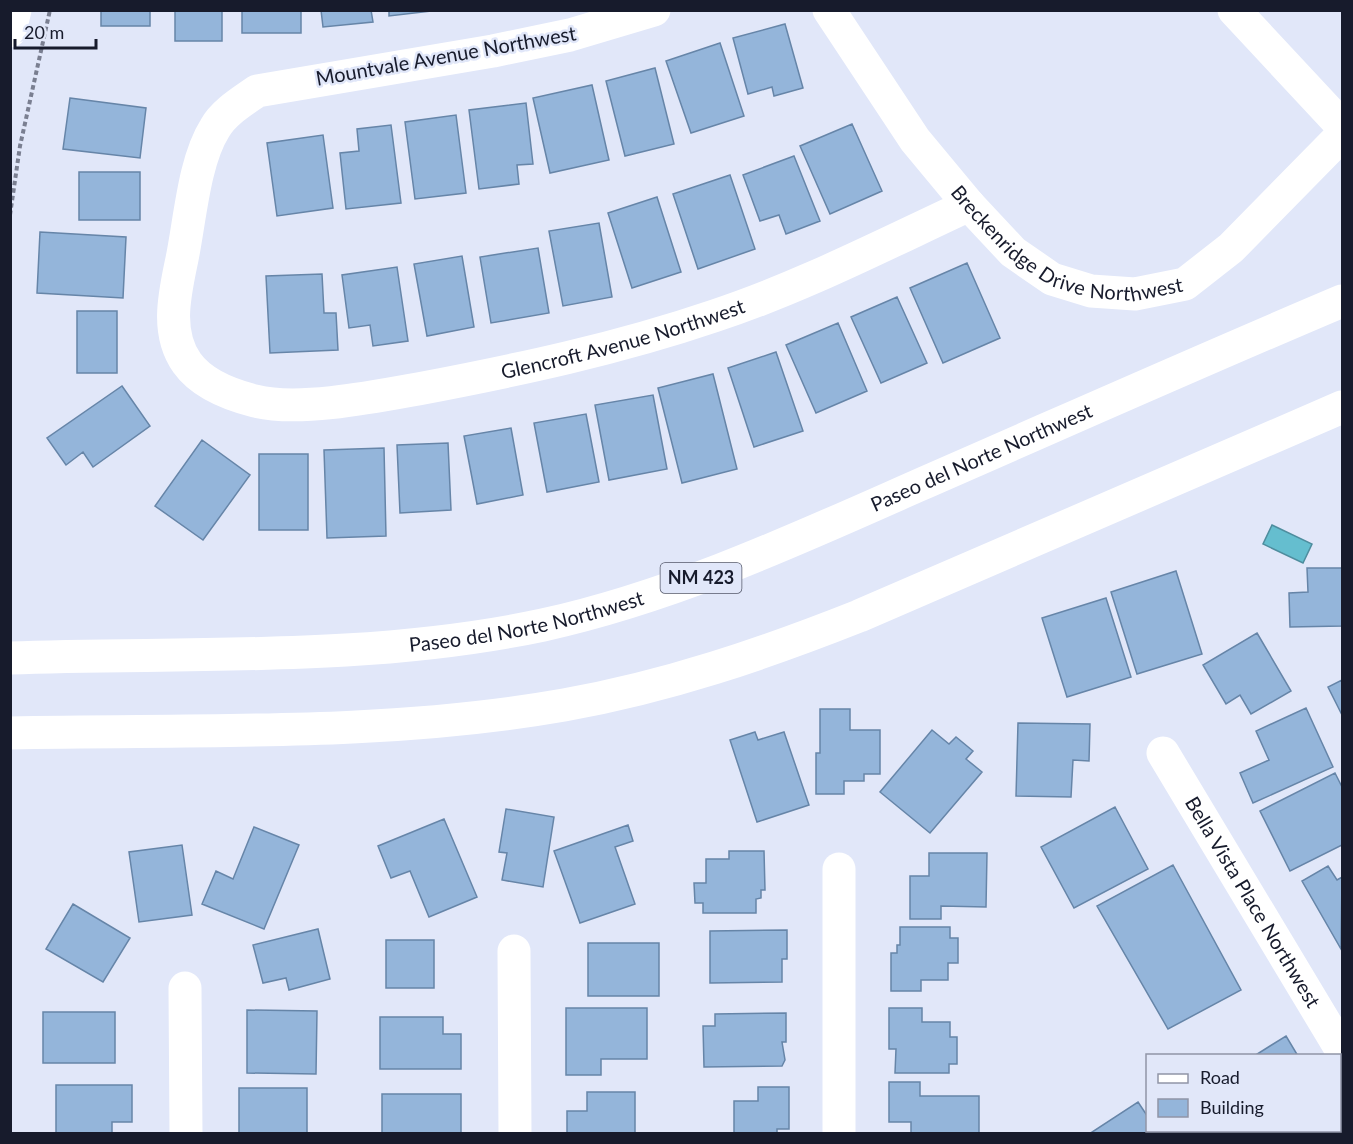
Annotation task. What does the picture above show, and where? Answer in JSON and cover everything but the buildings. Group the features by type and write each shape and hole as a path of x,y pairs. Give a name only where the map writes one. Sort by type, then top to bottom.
{"street":[{"path":"10,32 15,10"},
{"name":"Mountvale Avenue Northwest","path":"256,402 208,383 188,363 175,339 173,304 203,155 215,126 239,103 257,91 493,51 570,35 654,10"},
{"name":"Breckenridge Drive Northwest","path":"829,10 915,140 969,205 1013,252 1052,279 1091,291 1135,294 1185,284 1232,248 1342,135"},
{"path":"1234,10 1342,126"},
{"name":"Glencroft Avenue Northwest","path":"256,402 298,404 370,398 588,354 716,316 748,304 822,274 969,205"},
{"name":"Paseo del Norte Northwest","path":"10,658 335,650 410,645 481,637 621,605 759,556 1342,300"},
{"path":"10,733 399,725 517,713 659,685 786,645 859,616 1342,406"},
{"name":"Bella Vista Place Northwest","path":"1163,753 1342,1051"},
{"path":"839,869 839,1134"},
{"path":"514,951 515,1134"},
{"path":"185,988 186,1134"}],"path":[{"path":"10,215 20,146 50,10"}],"water":[{"path":"1272,525 1312,544 1303,563 1263,544"}]}
